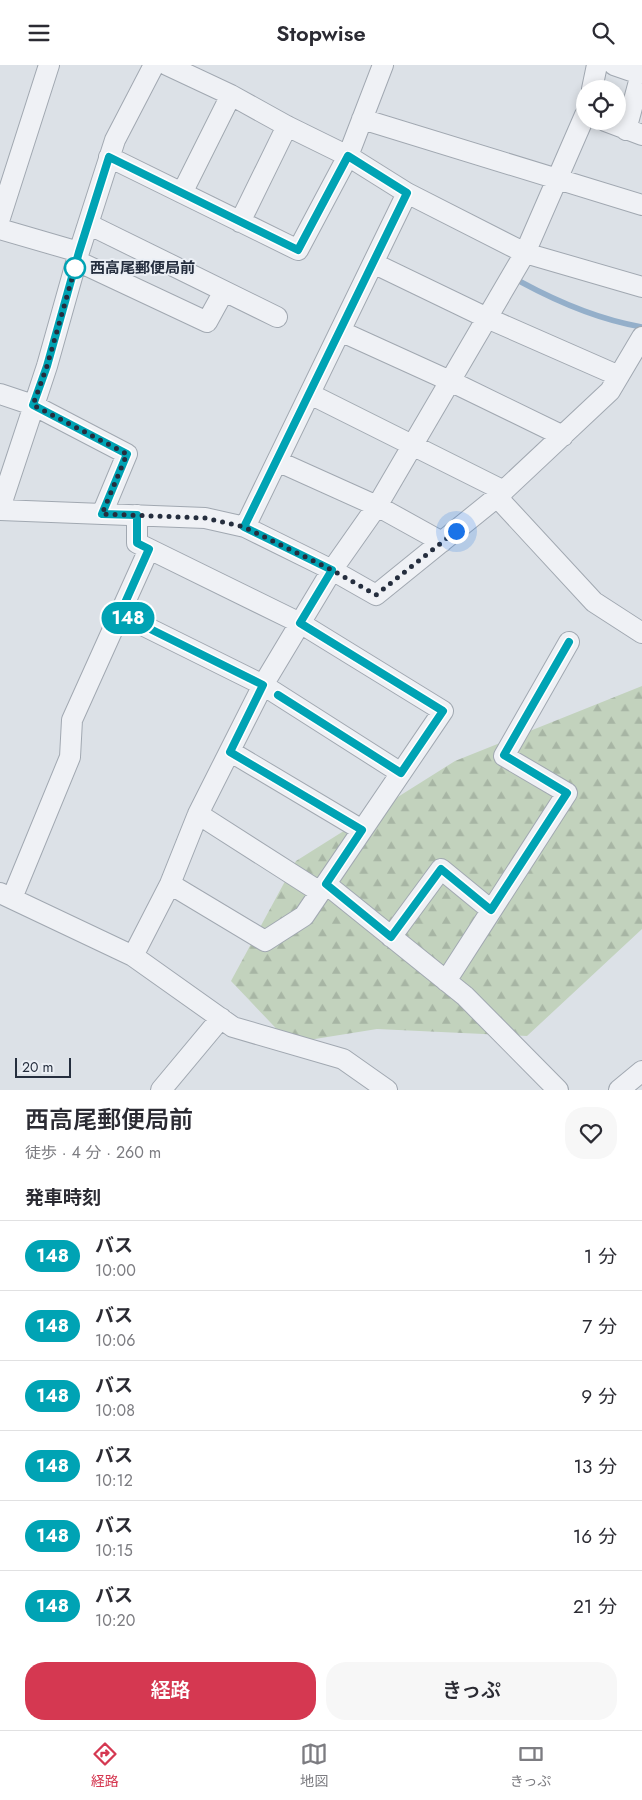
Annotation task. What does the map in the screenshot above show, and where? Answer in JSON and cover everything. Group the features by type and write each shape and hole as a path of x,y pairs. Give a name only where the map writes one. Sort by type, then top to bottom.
{"street":[{"path":"0,218 49,65"},
{"path":"154,65 115,140 109,157 47,366 0,509 205,518 244,527 332,570 376,595 500,494 610,391 642,337"},
{"path":"167,65 348,156 407,193 525,253 642,287"},
{"path":"109,157 298,250 348,156 383,65"},
{"path":"594,80 597,65"},
{"path":"614,65 641,72 634,133"},
{"path":"182,193 230,95"},
{"path":"362,119 642,205"},
{"path":"240,222 287,126"},
{"path":"133,956 170,884 198,814 263,685 332,570 377,506 525,253 579,130"},
{"path":"244,527 407,193"},
{"path":"88,224 277,317"},
{"path":"0,229 78,257 208,322 224,291"},
{"path":"373,263 619,376"},
{"path":"340,331 562,435"},
{"path":"310,393 413,444 500,494 594,602 642,633"},
{"path":"0,394 33,405 127,454 102,514"},
{"path":"277,461 377,506 442,542"},
{"path":"137,515 137,543 300,623 443,711 304,916 265,941 170,884"},
{"path":"149,549 72,720 70,757 6,896 133,956 233,1027 343,1059 387,1090"},
{"path":"120,614 263,685 401,773"},
{"path":"446,981 567,793 504,755 569,642"},
{"path":"230,752 362,830"},
{"path":"198,814 323,888 391,937 465,996 558,1090"},
{"path":"391,937 441,869 491,910"},
{"path":"161,1090 221,1018"},
{"path":"618,1090 642,1071"}],"green space":[{"path":"642,686 642,929 527,1036 377,1029 290,1043 231,981 296,861 455,761"}],"waterway":[{"path":"521,282 580,309 611,320 642,327"}],"bus line":[{"name":"148","path":"278,695 401,773 443,711 300,623 332,570 244,527 407,193 348,156 298,250 109,157 79,252 47,366 33,405 127,454 102,514 137,515 137,543 149,549 120,614 263,685 230,752 362,830 326,884 391,937 441,869 491,910 567,793 504,755 569,642"}],"place":[{"name":"西高尾郵便局前","path":"75,268"}],"route":[{"path":"75,268 77,261 47,366 33,405 127,454 102,514 205,518 244,527 332,570 376,595 456,531"}]}
